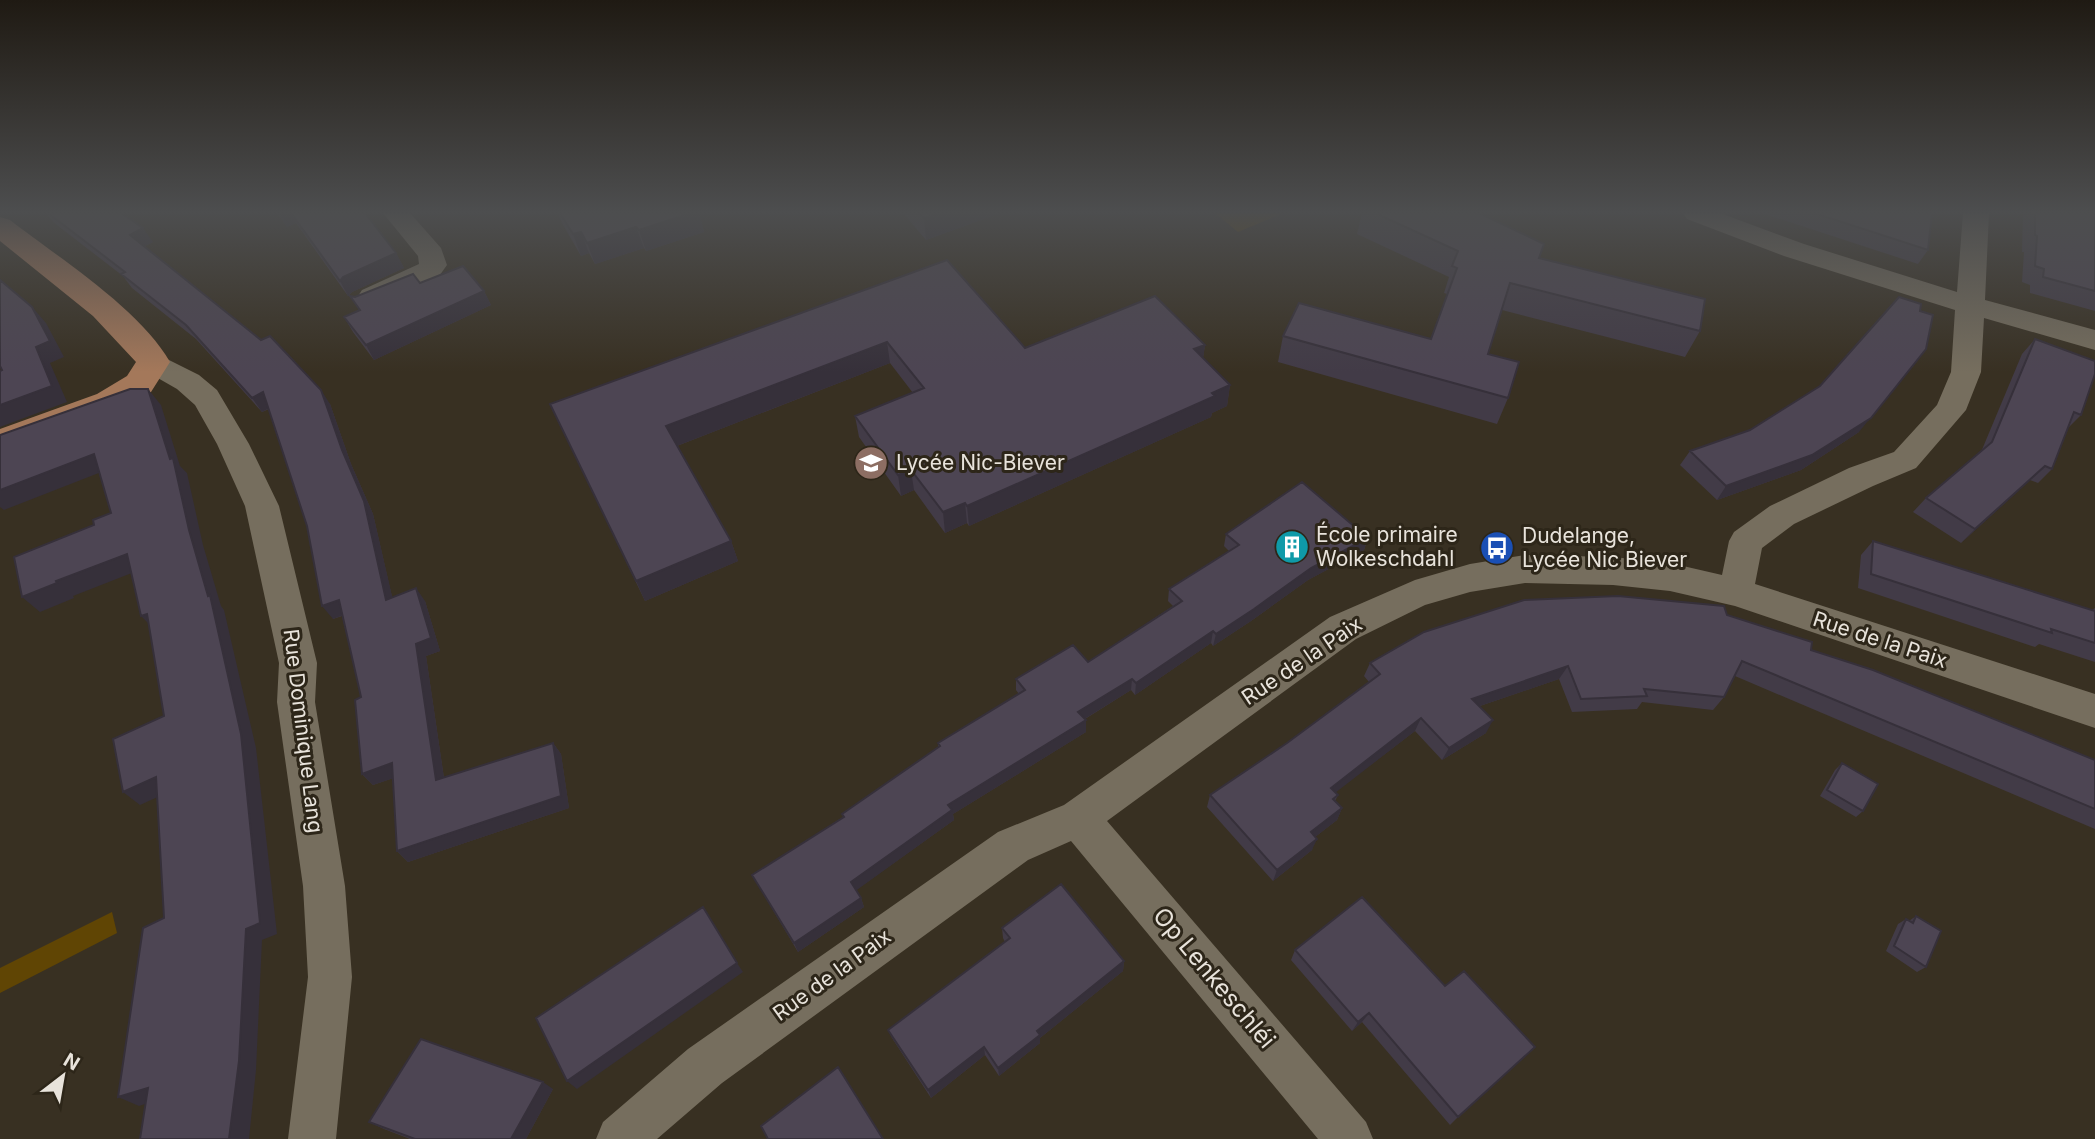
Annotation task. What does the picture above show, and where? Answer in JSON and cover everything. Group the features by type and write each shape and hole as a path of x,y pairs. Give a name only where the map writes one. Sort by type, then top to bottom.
{"main road":[{"name":"Rue Dominique Lang","path":"50,266 104,309 147,351 153,362"},
{"path":"0,442 109,402 139,384 153,362"}],"street":[{"path":"363,300 427,273 432,266"},
{"path":"1839,266 2095,340"},
{"path":"1736,593 1746,541 1782,515 1861,477 1905,460 1950,410 1966,372 1973,266"},
{"name":"Rue Dominique Lang","path":"153,362 188,382 206,397 233,444 262,506 298,663 296,702 324,886 330,977 312,1139"},
{"name":"Rue de la Paix","path":"620,1139 705,1066 1013,846 1078,818 1343,628 1415,594 1469,578 1525,569 1613,571 1658,576 1736,593 2095,711"},
{"name":"Op Lenkeschléi","path":"1078,818 1349,1139"}],"shaded area":[{"path":"112,912 117,933 0,993 0,968"}],"building":[{"path":"117,266 169,266 261,340 270,336 321,390 364,501 386,600 416,588 431,638 416,644 436,780 553,743 561,796 397,851 392,763 362,774 355,700 361,697 339,600 322,606 307,526 263,392 252,398 186,325 121,274 125,272"},
{"path":"329,266 367,266 343,277 340,281"},
{"path":"463,266 484,291 366,345 344,317 360,310 350,296 355,297 413,274 420,283"},
{"path":"930,266 952,266 1025,348 1155,296 1205,345 1194,349 1230,385 1212,393 1215,396 967,506 965,503 943,512 911,470 898,475 855,416 924,388 887,342 666,426 731,541 636,581 550,404"},
{"path":"1452,266 1572,266 1705,299 1700,331 1510,283 1488,354 1519,362 1508,398 1283,336 1299,303 1431,339 1457,268"},
{"path":"2035,266 2095,266 2095,291 2043,277 2044,269"},
{"path":"0,280 32,307 50,341 36,347 52,386 0,405 2,370"},
{"path":"1899,297 1921,304 1920,311 1933,315 1926,349 1871,418 1812,455 1726,486 1690,451 1750,430 1820,386"},
{"path":"2035,339 2095,361 2095,374 2081,415 2074,412 2052,469 2045,466 1975,529 1926,498 1992,442"},
{"path":"130,389 148,389 170,459 173,458 189,530 208,596 210,595 241,734 260,923 246,929 239,1061 229,1139 140,1139 148,1088 118,1097 143,928 164,918 156,777 123,792 113,739 164,716 147,614 141,616 127,554 22,597 14,557 94,525 93,520 111,513 94,454 0,490 0,435"},
{"path":"1302,482 1368,538 1311,568 1216,634 1213,631 1136,683 1132,679 1078,712 1086,720 948,805 952,810 851,882 861,898 794,943 752,875 844,817 842,814 940,746 938,743 1025,690 1016,679 1073,645 1088,662 1182,601 1169,589 1239,545 1226,534"},
{"path":"1873,541 2095,611 2095,643 2051,629 2052,633 1871,574"},
{"path":"1618,596 1724,606 1727,615 1812,642 1811,650 1873,670 2095,760 2095,809 1742,661 1724,697 1644,689 1647,696 1581,699 1568,666 1472,699 1493,720 1449,748 1421,718 1331,788 1338,795 1333,799 1342,808 1311,832 1317,839 1277,870 1210,795 1287,743 1380,674 1370,663 1424,632 1524,600"},
{"path":"1842,763 1878,784 1863,811 1827,790"},
{"path":"1061,884 1124,961 1037,1031 1040,1035 998,1068 984,1047 928,1090 888,1030 1010,938 1002,928"},
{"path":"1362,897 1445,986 1464,971 1535,1047 1458,1117 1369,1013 1358,1022 1295,950"},
{"path":"703,907 737,963 567,1081 536,1018"},
{"path":"1916,916 1941,931 1926,967 1894,946 1906,919 1913,923"},
{"path":"421,1039 543,1082 511,1139 415,1139 369,1122"},
{"path":"838,1067 883,1139 768,1139 761,1126"}],"place":[{"name":"Lycée Nic-Biever","path":"871,463"},
{"name":"École primaire Wolkeschdahl","path":"1292,547"},
{"name":"Dudelange, Lycée Nic Biever","path":"1497,548"}]}
